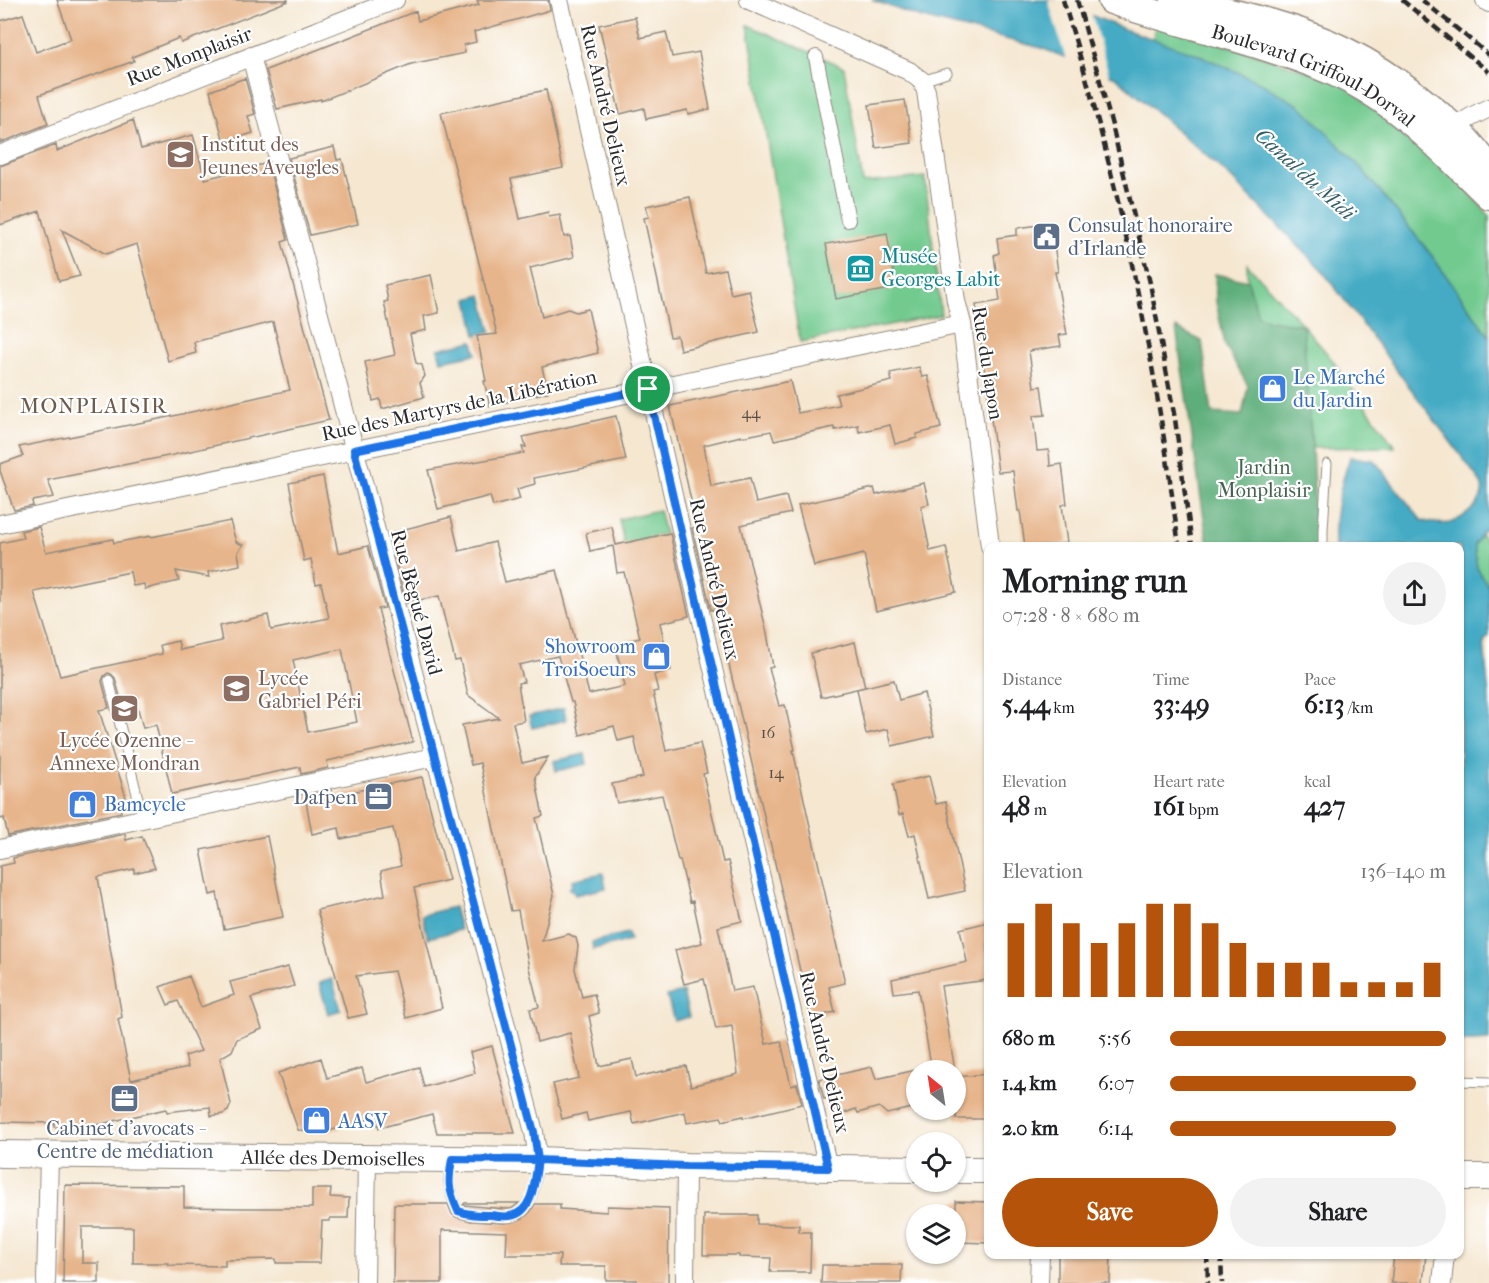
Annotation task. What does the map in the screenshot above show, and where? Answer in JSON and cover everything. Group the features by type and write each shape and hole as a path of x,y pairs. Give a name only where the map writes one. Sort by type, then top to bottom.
{"main road":[{"name":"Boulevard Griffoul-Dorval","path":"1112,0 1316,63 1379,97 1409,120 1446,137 1489,168"},
{"name":"Boulevard Griffoul-Dorval","path":"1175,0 1216,5 1309,36 1340,49 1396,82 1424,102 1446,137 1489,195"},
{"name":"Allée des Demoiselles","path":"0,1154 538,1160 686,1166 906,1169"},
{"path":"966,1170 984,1170"},
{"path":"1464,1177 1489,1177"}],"street":[{"name":"Rue Monplaisir","path":"0,154 395,0"},
{"name":"Rue André Delieux","path":"559,0 828,1168"},
{"path":"749,0 909,71 922,81"},
{"path":"1485,0 1489,3"},
{"name":"Rue Bègué David","path":"251,56 534,1132 538,1160"},
{"path":"816,57 848,220"},
{"name":"Rue du Japon","path":"922,81 926,91 956,302 962,324 989,542"},
{"path":"1446,137 1470,116 1489,108"},
{"name":"Rue des Martyrs de la Libération","path":"0,524 962,324"},
{"path":"0,849 434,757"},
{"path":"46,1283 49,1156"},
{"path":"365,1283 367,1158"},
{"path":"685,1283 686,1166"},
{"path":"1039,1283 1040,1259"},
{"path":"1442,1283 1444,1259"}],"lane":[{"path":"922,81 947,73"},
{"path":"1323,542 1327,464"},
{"path":"109,680 143,819"},
{"path":"1464,1082 1489,1082"},
{"path":"452,1159 448,1182 458,1211 468,1214 512,1216 521,1212 528,1204 533,1192 538,1160"}],"green space":[{"path":"1156,22 1341,82 1433,152 1489,215 1489,336 1429,252 1361,168 1302,108 1257,81 1194,53 1153,40"},
{"path":"748,25 844,67 863,183 925,177 941,315 800,342"},
{"path":"1247,264 1330,357 1395,447 1312,448 1303,328 1252,430"},
{"name":"Jardin Monplaisir","path":"1215,274 1248,281 1258,316 1303,325 1317,542 1207,542 1176,328 1202,341 1212,413 1242,415 1248,386 1225,345 1216,302"},
{"path":"659,510 665,534 624,544 619,519"},
{"path":"1481,535 1489,545 1489,588 1477,568 1474,544"}],"water":[{"name":"Canal du Midi","path":"872,0 1055,0 1124,29 1194,53 1257,81 1302,107 1361,168 1429,252 1489,336 1489,528 1483,531 1474,545 1477,568 1489,588 1489,637 1484,641 1489,700 1489,1040 1464,1042 1464,542 1335,542 1338,501 1350,457 1374,460 1422,521 1447,524 1473,509 1481,498 1480,482 1321,269 1225,172 1116,77 1041,48 919,17"},
{"path":"482,295 491,331 476,335 468,299"},
{"path":"473,341 476,354 441,361 438,349"},
{"path":"564,708 566,720 532,728 529,716"},
{"path":"585,754 587,764 556,771 554,761"},
{"path":"603,873 606,888 575,895 570,889 573,884 572,880"},
{"path":"454,907 460,930 428,938 422,915"},
{"path":"628,933 630,941 593,949 592,942"},
{"path":"332,979 341,1010 328,1014 319,983"},
{"path":"683,992 689,1017 674,1021 667,996"}],"pier":[{"path":"1048,0 1062,0 1091,12 1110,78 1066,60"}],"building":[{"path":"57,0 288,1 181,43 179,38 132,57 134,61 39,95 48,124 0,143 0,21 23,14 36,52 71,39"},
{"path":"477,0 548,0 550,10 474,32 476,42 464,45 465,53 411,64 321,101 321,99 277,109 266,70 416,11 418,21 479,5"},
{"path":"635,17 640,38 666,32 672,57 699,52 710,109 688,114 687,110 646,119 644,108 620,114 599,25"},
{"path":"245,78 255,114 248,116 253,133 224,142 210,91"},
{"path":"546,90 563,168 511,179 520,219 548,212 549,217 560,215 564,237 570,236 574,257 530,268 542,317 568,309 576,312 588,309 598,353 542,367 548,392 490,406 477,336 497,334 441,113"},
{"path":"905,100 912,143 876,148 869,105"},
{"path":"133,120 141,149 193,135 205,179 268,163 288,240 282,242 329,420 48,480 54,497 32,501 33,506 14,510 0,471 0,464 23,456 19,447 290,390 273,322 194,342 196,353 168,361 137,244 106,254 62,230 80,276 59,281 40,211 0,225 0,166 56,145 57,151"},
{"path":"334,147 337,160 342,159 358,224 310,235 289,158"},
{"path":"690,197 706,273 725,269 731,294 749,290 759,332 680,350 677,336 670,337 644,218 649,217 646,206"},
{"path":"1047,224 1048,230 1052,230 1058,272 1055,272 1067,334 1059,335 1061,346 1029,351 1034,387 1041,386 1045,415 1033,416 1037,451 1049,450 1050,466 1062,464 1067,504 1062,505 1067,542 1024,542 1013,471 998,472 976,305 1000,301 994,255 999,253 997,238 1017,235 1017,228"},
{"name":"Musée Georges Labit","path":"887,233 896,288 836,299 826,244"},
{"path":"431,275 439,313 424,316 426,330 410,334 416,363 422,365 425,376 420,383 424,397 382,409 380,399 373,401 365,362 395,355 384,302 388,301 385,285"},
{"path":"919,367 922,377 928,376 941,428 917,434 917,438 895,444 890,425 859,432 858,425 835,430 834,427 774,440 771,431 704,445 711,486 750,478 756,503 786,496 791,513 741,525 767,633 773,667 769,668 779,706 785,705 845,983 829,987 835,1012 811,1018 716,609 711,610 692,528 697,527 670,406 790,381 798,413 839,405 836,394 892,381 890,373"},
{"path":"616,416 626,460 534,478 535,484 517,489 520,499 493,506 490,496 438,509 428,470 524,453 522,447 526,447 523,437"},
{"path":"323,476 338,553 368,546 385,608 378,609 413,742 327,761 328,768 301,774 300,767 172,794 156,725 143,728 136,701 122,704 115,678 108,673 102,681 109,708 99,710 126,797 118,799 121,812 8,836 4,818 0,819 0,543 23,538 21,531 39,527 46,552 113,539 114,543 151,537 230,521 236,542 243,545 238,552 240,565 208,572 209,577 176,571 179,581 145,589 144,584 133,586 130,572 34,592 60,676 162,654 160,645 178,641 180,650 222,641 219,626 268,615 271,630 329,618 321,583 316,584 311,559 304,561 289,483","holes":["342,649 357,722 308,732 293,660"]},
{"path":"924,483 929,504 921,506 930,551 946,547 956,592 876,611 864,554 814,566 798,505 874,488 876,495"},
{"path":"451,517 459,551 495,542 505,582 557,570 589,694 625,686 615,644 640,638 624,572 617,573 613,546 590,551 586,533 612,527 616,545 670,533 689,616 660,623 671,670 654,675 658,691 653,692 666,751 700,743 707,773 703,774 723,862 728,861 742,921 718,927 732,991 753,987 766,1044 781,1041 791,1086 797,1084 802,1104 723,1121 721,1117 687,1123 685,1112 634,1124 631,1112 588,1121 586,1113 562,1119 553,1084 579,1078 570,1033 537,1042 530,1009 539,1007 518,910 511,911 480,763 471,765 462,725 499,718 468,695 460,660 455,661 439,596 406,603 390,540 395,538 394,532","holes":["558,656 571,702 573,702 580,735 614,726 618,741 634,737 643,777 612,784 617,803 662,795 690,902 693,901 702,943 675,950 684,984 704,979 716,1029 732,1026 738,1074 691,1086 686,1066 636,1077 632,1059 599,1066 589,1016 599,1013 594,994 582,997 575,969 578,946 576,938 569,934 542,941 554,895 536,818 543,816 535,777 548,757 522,763 513,723 524,721 518,683 524,682 519,665"]},
{"path":"855,642 865,687 821,697 811,653"},
{"path":"894,680 899,700 924,693 934,736 892,746 888,729 866,734 857,689"},
{"path":"929,776 936,804 946,802 965,891 929,899 915,834 909,836 903,814 899,815 893,784"},
{"path":"422,777 449,880 414,888 442,1008 406,1018 394,971 356,976 367,1014 348,1018 317,910 385,895 381,871 401,866 393,828 341,839 339,828 312,834 305,796 332,790 333,796"},
{"path":"125,834 126,840 142,836 155,868 134,873 134,869 98,877 122,1017 118,1019 131,1080 188,1067 185,1056 201,1051 178,1001 168,1005 160,987 189,976 201,1007 234,995 230,982 288,967 294,986 251,998 262,1029 237,1039 232,1051 220,1058 231,1104 228,1111 223,1114 211,1116 210,1107 167,1112 166,1109 96,1125 97,1128 54,1127 54,1123 0,1122 0,866 14,863 13,858"},
{"path":"267,836 283,917 224,929 217,893 210,895 201,850"},
{"path":"984,923 984,981 941,986 953,1060 930,1060 918,990 894,993 892,979 967,962 960,929"},
{"path":"492,1046 515,1133 437,1133 432,1114 379,1128 376,1117 329,1131 298,1130 278,1073 321,1058 327,1078 362,1068 366,1082 419,1067 424,1087 475,1073 470,1052"},
{"path":"872,1067 876,1079 906,1072 906,1109 887,1114 879,1107 858,1113 856,1109 839,1115 831,1106 829,1098 824,1099 819,1079"},
{"path":"984,1074 984,1119 966,1119 966,1076"},
{"path":"65,1185 184,1186 184,1207 242,1208 312,1208 312,1189 331,1189 330,1197 349,1198 348,1218 330,1218 330,1221 322,1221 320,1263 276,1263 276,1259 225,1260 225,1266 133,1263 133,1227 82,1227 82,1263 99,1263 99,1283 63,1283"},
{"path":"956,1201 984,1202 984,1243 966,1242 966,1204 956,1204"},
{"path":"465,1203 519,1203 511,1209 505,1209 463,1205"},
{"path":"394,1204 448,1204 452,1214 456,1217 471,1221 504,1223 523,1218 535,1204 560,1204 560,1209 607,1212 607,1206 669,1208 668,1283 606,1280 606,1266 559,1266 560,1255 506,1255 507,1232 442,1230 442,1283 393,1283"},
{"path":"704,1215 757,1215 757,1224 799,1225 799,1232 811,1232 810,1272 770,1272 771,1258 703,1255"},
{"path":"1058,1259 1111,1259 1110,1283 1058,1283"},
{"path":"1393,1259 1425,1259 1423,1283 1391,1283"},
{"path":"822,1265 902,1265 901,1283 821,1283"}],"railway":[{"path":"1063,0 1120,208 1161,420 1178,542"},
{"path":"1077,0 1113,129 1150,283 1175,419 1191,542"},
{"path":"1402,0 1489,72"},
{"path":"1422,0 1489,55"},
{"path":"1207,1259 1208,1283"},
{"path":"1221,1259 1222,1283"}],"place":[{"name":"Institut des Jeunes Aveugles","path":"180,155"},
{"name":"Consulat honoraire d'Irlande","path":"1047,236"},
{"name":"Musée Georges Labit","path":"860,268"},
{"name":"Le Marché du Jardin","path":"1272,388"},
{"name":"Showroom TroiSoeurs","path":"657,657"},
{"name":"Lycée Gabriel Péri","path":"237,689"},
{"name":"Lycée Ozenne - Annexe Mondran","path":"125,709"},
{"name":"Dafpen","path":"378,797"},
{"name":"Bamcycle","path":"83,804"},
{"name":"Cabinet d’avocats - Centre de médiation","path":"125,1098"},
{"name":"AASV","path":"317,1121"}],"district":[{"name":"MONPLAISIR","path":"94,406"}],"route":[{"path":"648,389 354,450 534,1132 538,1160 452,1159 448,1182 452,1197 458,1211 468,1214 512,1216 521,1212 528,1204 533,1192 538,1160 686,1166 828,1168 648,389"}]}
